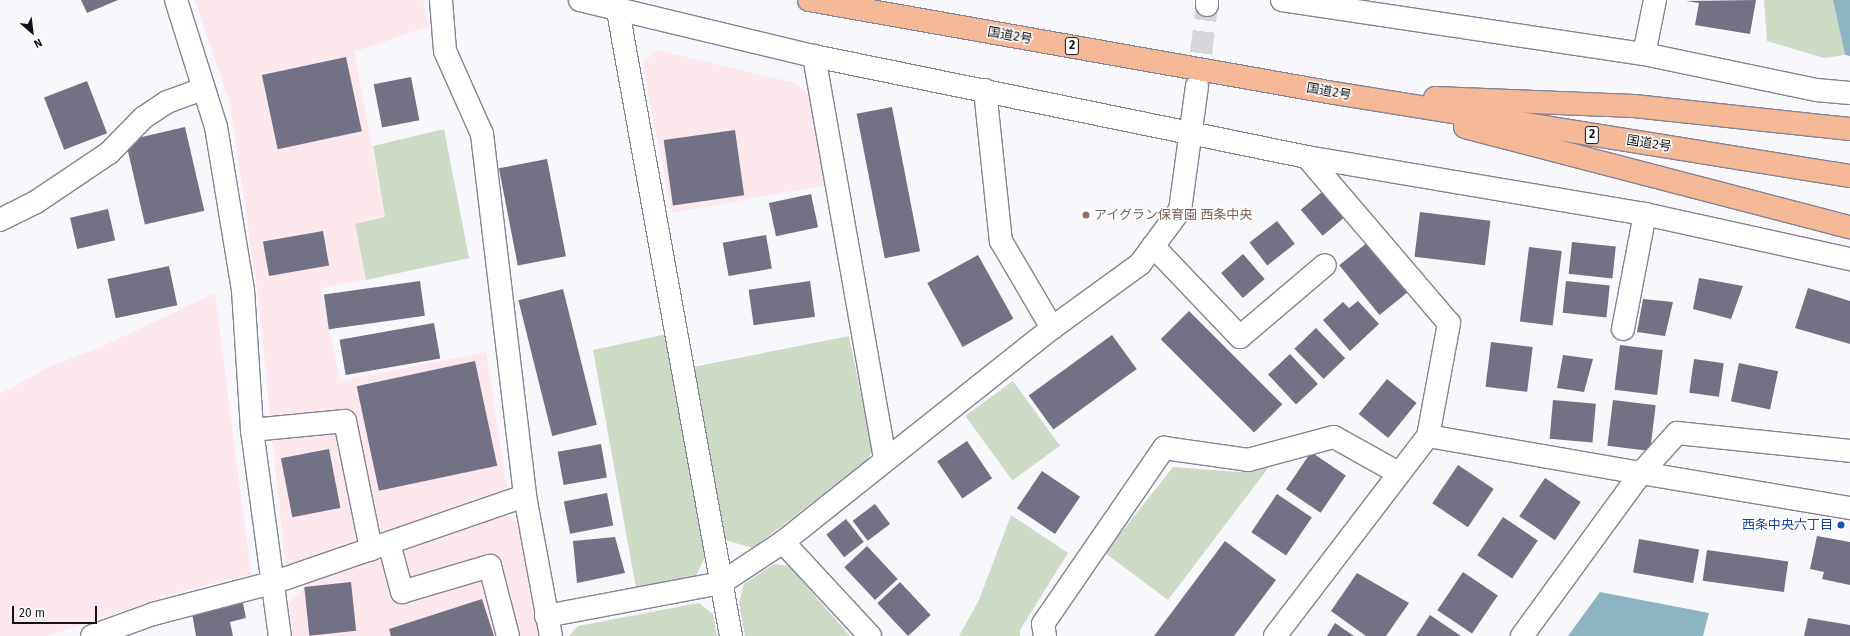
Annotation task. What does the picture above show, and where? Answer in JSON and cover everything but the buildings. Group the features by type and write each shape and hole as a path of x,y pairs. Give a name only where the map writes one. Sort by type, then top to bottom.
{"highway":[{"name":"国道2号","path":"809,0 1334,93 1850,176"},
{"path":"1334,93 1634,106 1850,129"},
{"path":"1334,93 1850,227"}],"street":[{"path":"176,0 216,127 243,290 252,430 275,582 280,636"},
{"path":"441,0 445,51 482,134 525,496 548,626 721,583 783,542 1052,328 1140,264 1180,210 1197,86"},
{"path":"580,0 618,11 814,56 1307,157 1645,214 1850,259"},
{"path":"1282,0 1321,3 1644,54 1850,93"},
{"path":"1644,54 1656,0"},
{"path":"618,11 731,636"},
{"path":"814,56 885,460"},
{"path":"0,220 36,202 109,153 143,118 167,102 203,89"},
{"path":"985,90 1001,241 1052,328"},
{"path":"1274,636 1397,472 1428,436 1449,323 1307,157"},
{"path":"1623,329 1645,214"},
{"path":"1154,246 1240,337 1325,265"},
{"path":"252,430 345,421 380,546 402,592 490,566 508,636"},
{"path":"1522,636 1641,473 1677,433 1850,451"},
{"path":"1428,436 1850,508"},
{"path":"1045,636 1043,624 1164,448 1248,460 1334,437 1397,472"},
{"path":"92,636 153,614 275,582 525,496"},
{"path":"783,542 870,636"}],"shaded area":[{"path":"195,0 423,0 428,27 354,52 385,217 355,224 366,280 321,288 340,381 486,352 507,488 299,563 285,564 258,295 230,104"},
{"path":"657,50 795,83 808,95 826,185 672,213 642,63"},
{"path":"215,293 251,574 182,591 47,636 0,636 0,394 51,366 103,346"},
{"path":"505,514 517,522 540,636 292,636 289,603 310,582"}],"green space":[{"path":"1764,0 1833,0 1845,55 1824,58 1767,41"},
{"path":"444,129 469,258 366,280 355,224 385,217 373,146"},
{"path":"667,334 705,557 695,578 636,588 593,350"},
{"path":"849,336 872,449 868,460 753,548 725,540 693,367"},
{"path":"1013,381 1060,446 1012,480 965,416"},
{"path":"1173,467 1239,472 1269,467 1168,600 1105,553"},
{"path":"1011,515 1068,553 1020,630 1020,636 959,636 979,600"},
{"path":"774,564 789,566 850,636 745,636 739,603 744,584"},
{"path":"699,603 713,614 717,636 569,636 578,626"}],"water":[{"path":"1833,0 1850,0 1850,56 1845,55"},
{"path":"1600,592 1709,613 1703,636 1568,636"}],"tunnel":[{"path":"1197,86 1207,5"}],"place":[{"name":"アイグラン保育園 西条中央","path":"1086,215"},
{"name":"西条中央六丁目","path":"1841,525"}]}
